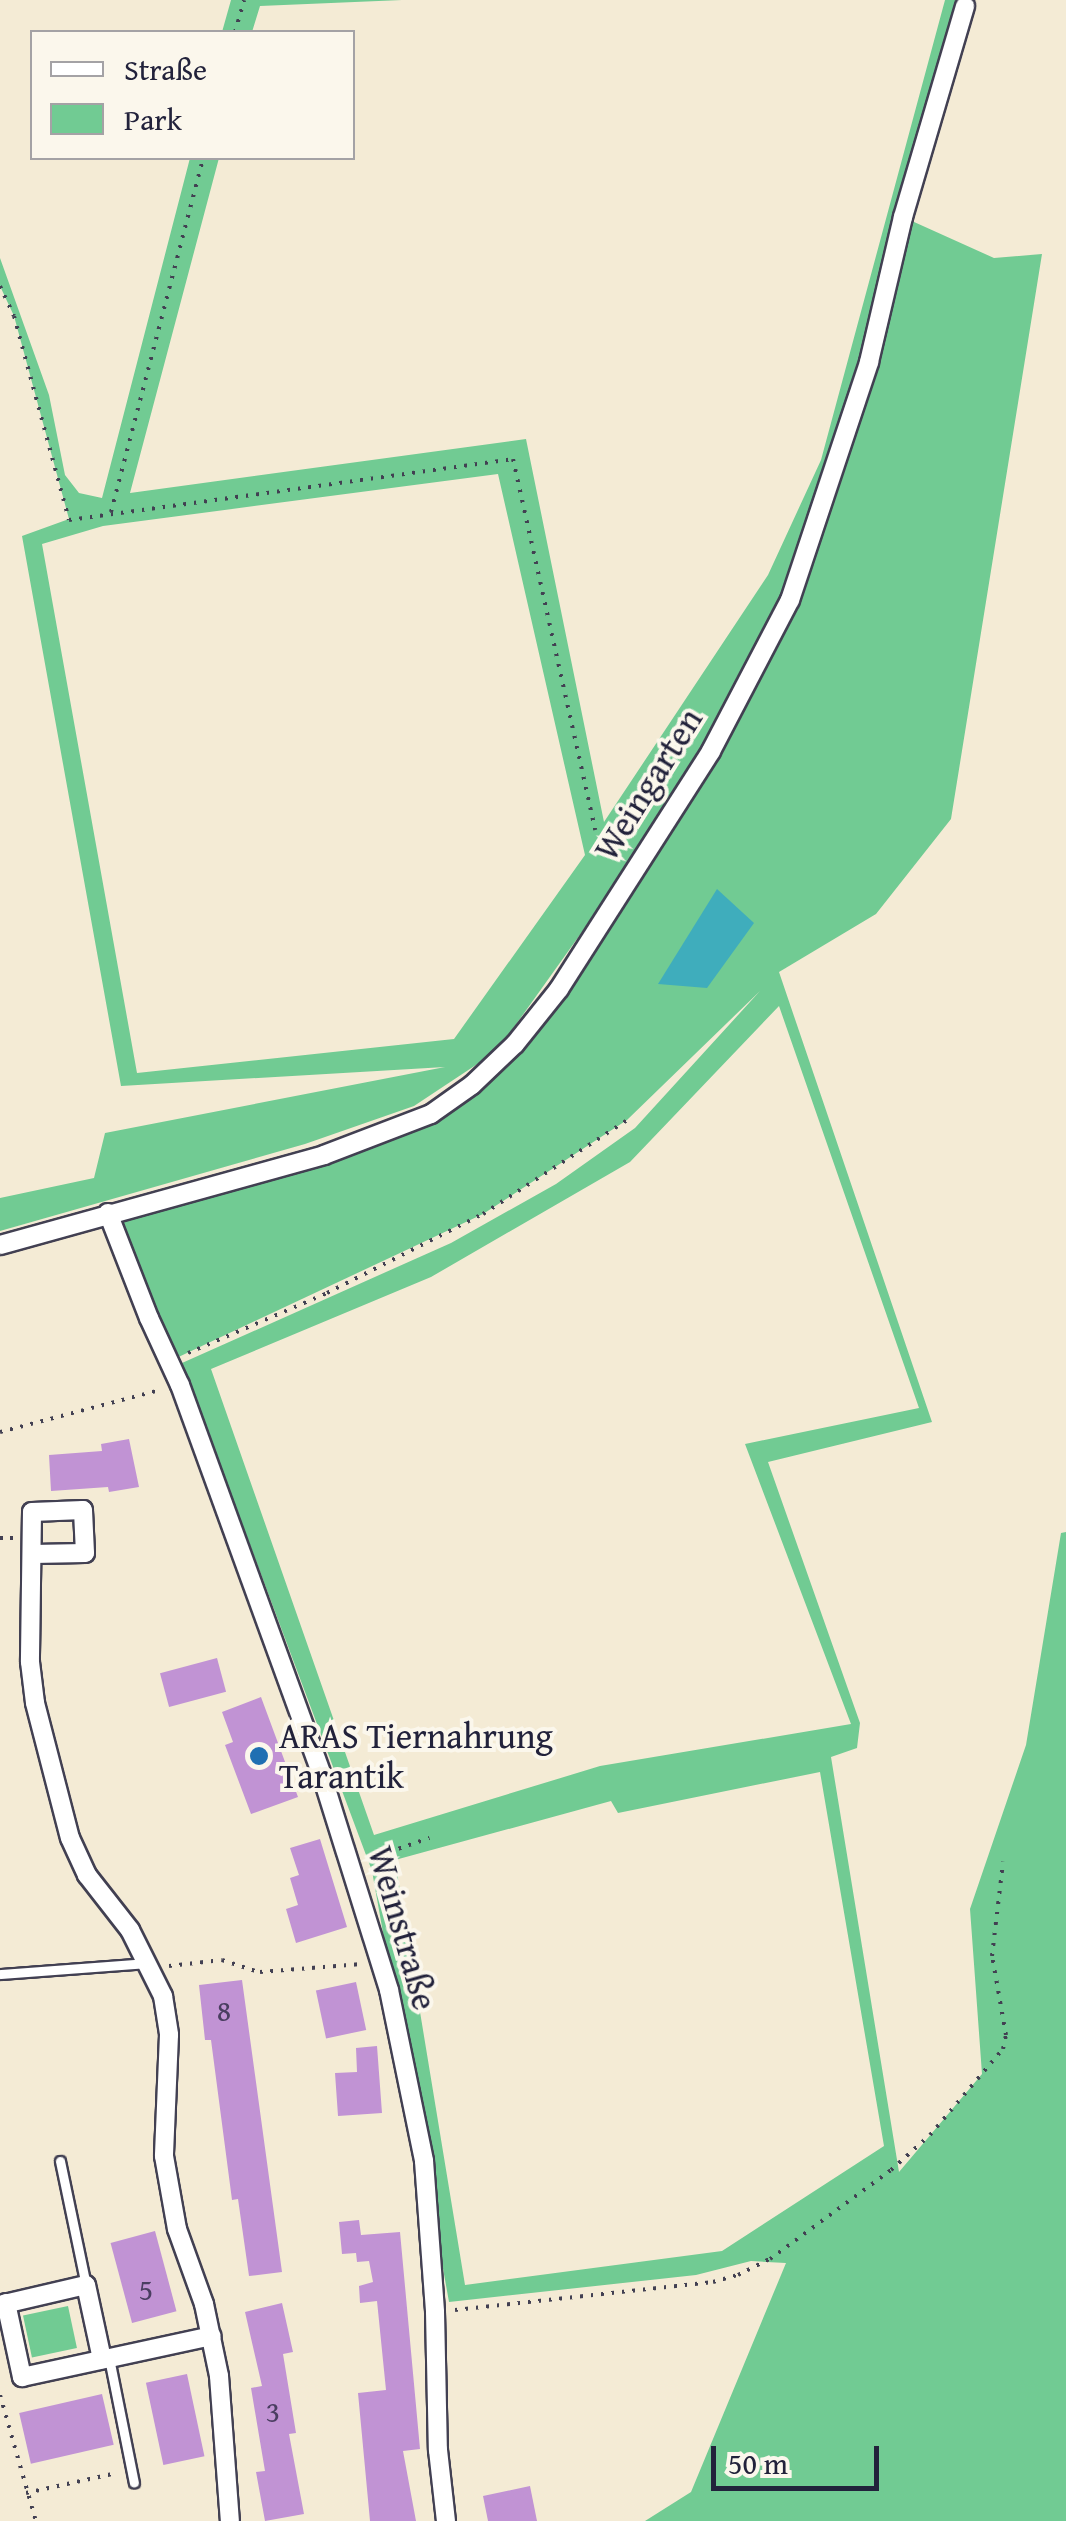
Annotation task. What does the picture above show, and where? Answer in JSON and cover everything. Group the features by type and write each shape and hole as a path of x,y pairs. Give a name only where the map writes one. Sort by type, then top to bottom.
{"street":[{"name":"Weingarten","path":"0,1245 324,1155 431,1114 472,1085 515,1044 559,990 711,750 790,600 869,362 903,217 965,3"},
{"name":"Weinstraße","path":"108,1213 180,1384 354,1872 381,1963 417,2111 435,2312 438,2450 446,2521"},
{"path":"33,1554 32,1676 46,1754 70,1838 86,1876 130,1930 163,1996 169,2035 164,2156 169,2192 212,2336 224,2417 230,2521"},
{"path":"105,2358 86,2285 3,2304 22,2377 212,2336"}],"lane":[{"path":"0,1974 151,1966"},
{"path":"60,2161 86,2285"},
{"path":"105,2358 134,2483"}],"path":[{"path":"236,30 244,0"},
{"path":"111,512 202,160"},
{"path":"0,286 14,316 69,520 513,459 594,830"},
{"path":"170,1361 327,1292 483,1214 627,1120"},
{"path":"0,1432 180,1384"},
{"path":"354,1872 369,1859 429,1838"},
{"path":"435,2312 712,2282 738,2274 770,2259 891,2170 930,2135 1004,2048 1006,2034 992,1956 1003,1862"},
{"path":"151,1966 222,1960 260,1972 381,1963"},
{"path":"0,2395 36,2521"},
{"path":"26,2493 132,2470"}],"green space":[{"path":"231,0 402,0 260,6 253,30 223,30"},
{"path":"945,0 963,0 903,217 994,258 1042,254 951,819 876,914 779,972 932,1422 768,1462 860,1723 857,1748 831,1757 899,2172 982,2074 970,1909 1026,1745 1061,1533 1066,1532 1066,2521 645,2521 691,2492 786,2263 751,2261 696,2275 449,2302 372,1871 182,1363 451,1243 556,1184 635,1128 760,991 627,1120 483,1214 170,1361 108,1213 431,1114 515,1044 623,882 678,821 745,689 711,751 497,1051 414,1106 305,1144 0,1231 0,1198 94,1178 105,1133 445,1067 121,1086 22,536 69,519 14,316 0,286 0,258 49,395 65,475 79,493 102,498 189,160 218,160 130,493 526,439 604,822 768,575 821,460","holes":["498,474 585,855 454,1039 137,1073 42,544 103,526","779,1006 919,1408 745,1444 851,1724 600,1766 374,1835 211,1369 431,1277 630,1162","820,1772 884,2146 722,2251 465,2285 395,1860 611,1801 618,1813"]},
{"path":"68,2306 77,2348 32,2358 23,2316"}],"water":[{"path":"717,889 754,923 707,988 658,984"}],"building":[{"path":"129,1439 139,1487 109,1492 108,1487 51,1491 49,1455 102,1451 101,1444"},
{"path":"217,1658 226,1692 169,1707 160,1673"},
{"path":"261,1697 298,1797 251,1814 225,1745 233,1742 222,1712"},
{"path":"320,1839 347,1927 296,1943 286,1909 298,1905 290,1878 299,1875 290,1848"},
{"path":"242,1980 282,2272 249,2276 238,2199 232,2200 211,2040 205,2040 199,1985"},
{"path":"356,1982 366,2030 326,2038 316,1991"},
{"path":"377,2046 382,2113 338,2116 335,2073 357,2072 356,2048"},
{"path":"359,2220 361,2235 400,2232 420,2449 403,2451 416,2521 370,2521 358,2393 386,2390 377,2301 360,2303 359,2286 373,2282 369,2261 357,2262 356,2253 342,2254 339,2222"},
{"path":"155,2231 176,2311 132,2323 111,2243"},
{"path":"282,2303 293,2352 283,2354 296,2433 289,2434 304,2514 265,2521 256,2472 265,2471 251,2388 262,2386 245,2312"},
{"path":"187,2374 204,2456 163,2465 146,2383"},
{"path":"102,2394 114,2445 31,2464 19,2413"},
{"path":"530,2486 537,2521 488,2521 483,2496"}],"place":[{"name":"ARAS Tiernahrung Tarantik","path":"259,1756"}]}
